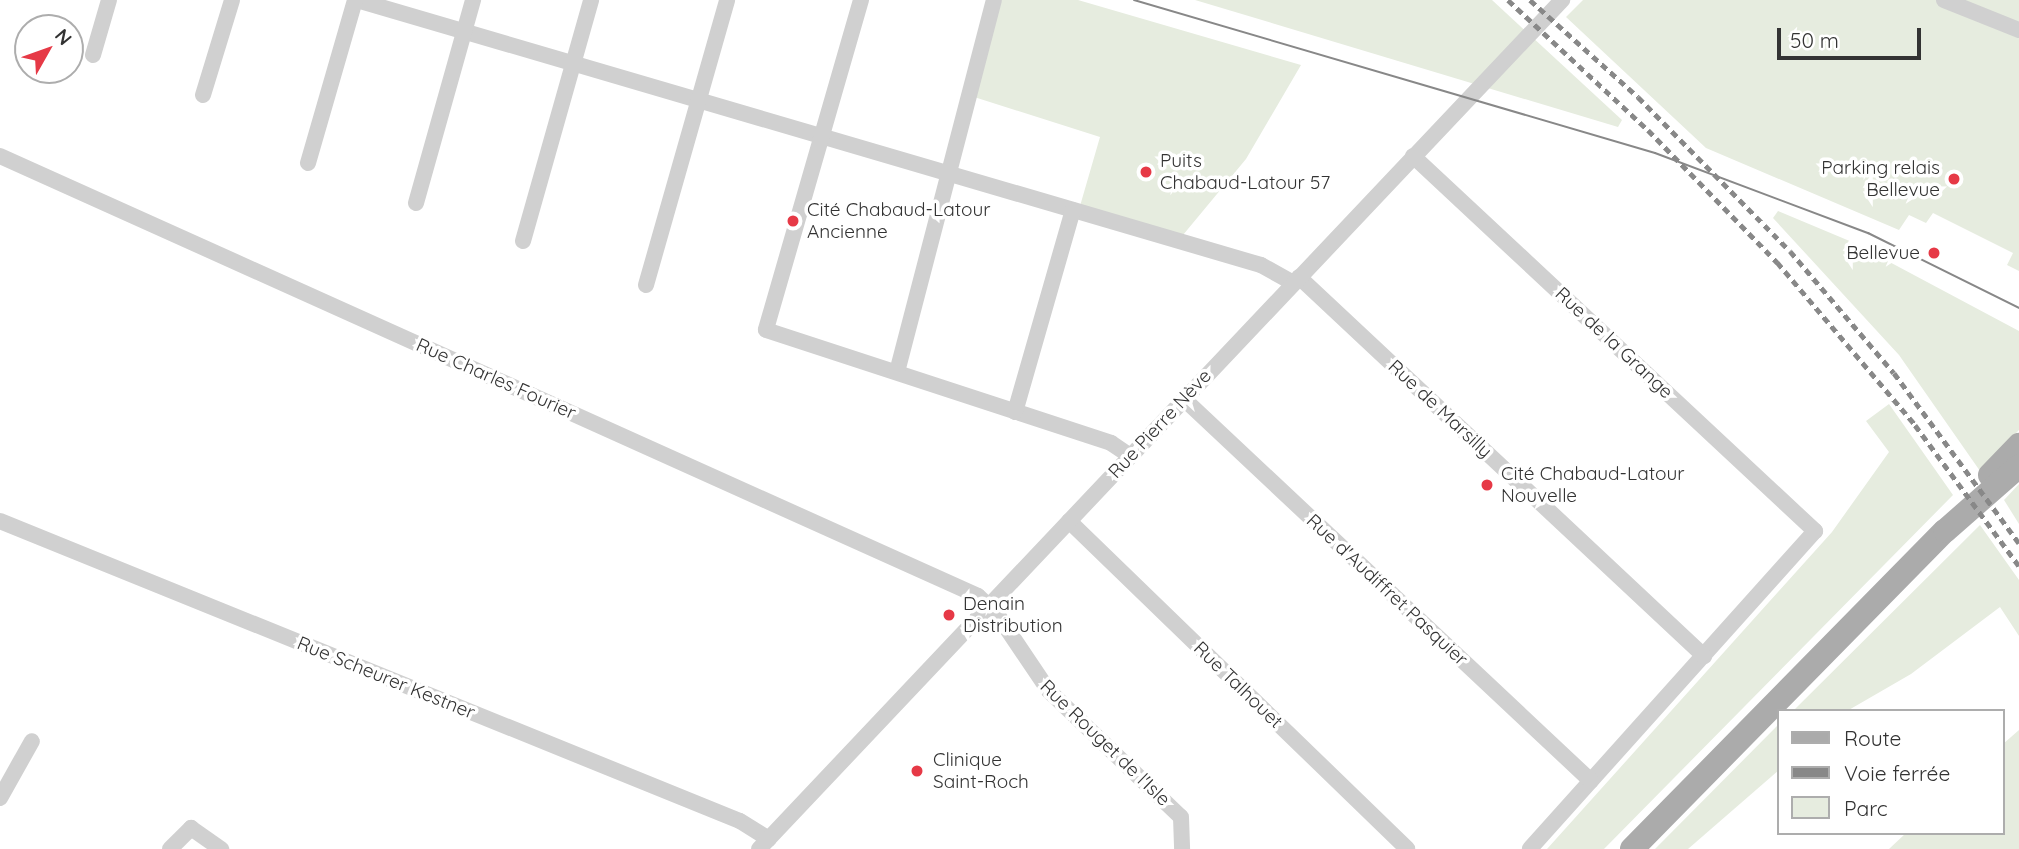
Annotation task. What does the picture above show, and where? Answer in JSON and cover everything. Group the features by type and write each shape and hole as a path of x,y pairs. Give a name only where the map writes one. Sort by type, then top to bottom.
{"main road":[{"path":"1632,849 1945,531 2019,445"},
{"path":"1945,531 2019,466"}],"street":[{"path":"93,55 109,0"},
{"path":"203,94 232,0"},
{"path":"308,163 356,0"},
{"name":"Rue de Marsilly","path":"356,0 1271,268 1296,280 1703,656"},
{"path":"416,202 474,0"},
{"path":"523,241 592,0"},
{"path":"646,285 727,0"},
{"path":"862,0 766,330 1111,443 1130,456"},
{"path":"897,372 994,0"},
{"name":"Rue Pierre Nève","path":"764,844 1562,0"},
{"path":"1944,0 2019,30"},
{"name":"Rue Charles Fourier","path":"0,156 955,584 989,605"},
{"name":"Rue de la Grange","path":"1413,156 1815,531 1703,656"},
{"path":"1015,412 1073,210"},
{"name":"Rue d'Audiffret Pasquier","path":"1184,399 1591,780"},
{"name":"Rue Talhouet","path":"1069,521 1407,849"},
{"name":"Rue Scheurer Kestner","path":"0,522 727,816 764,844"},
{"name":"Rue Rouget de l'Isle","path":"989,605 1049,691 1181,817 1182,849"},
{"path":"1530,849 1703,656"},
{"path":"0,798 32,741"},
{"path":"170,849 191,828 221,849"}],"green space":[{"path":"998,0 1078,0 1301,65 1246,159 1183,235 1080,206 1100,137 971,96"},
{"path":"1195,0 1492,0 1622,120 1618,127"},
{"path":"1583,0 2019,0 2019,271 2007,265 2013,253 1933,213 1926,223 1909,215 1899,230 1706,148 1566,17"},
{"path":"1778,211 1852,242 2019,331 2019,430 1980,471 1899,355 1773,218"},
{"path":"1889,404 1953,495 1604,849 1547,849 1832,532 1889,452 1866,421"},
{"path":"2019,484 2019,524 2004,500"},
{"path":"1980,525 2019,580 2019,636 2000,607 1911,674 1850,709 1795,709"},
{"path":"1778,725 1778,771 1688,849 1655,849"},
{"path":"2019,730 2019,849 1889,849 1904,835 2005,835 2005,742"}],"tram line":[{"path":"1134,0 1655,153 1868,233 2019,308"}],"railway":[{"path":"1508,0 1648,130 1777,262 1915,425 2019,566"},
{"path":"1530,0 1638,97 1790,251 1894,373 2019,543"}],"place":[{"name":"Puits Chabaud-Latour 57","path":"1146,172"},
{"name":"Parking relais Bellevue","path":"1954,179"},
{"name":"Cité Chabaud-Latour Ancienne","path":"793,221"},
{"name":"Bellevue","path":"1934,253"},
{"name":"Cité Chabaud-Latour Nouvelle","path":"1487,485"},
{"name":"Denain Distribution","path":"949,615"},
{"name":"Clinique Saint-Roch","path":"917,771"}]}
